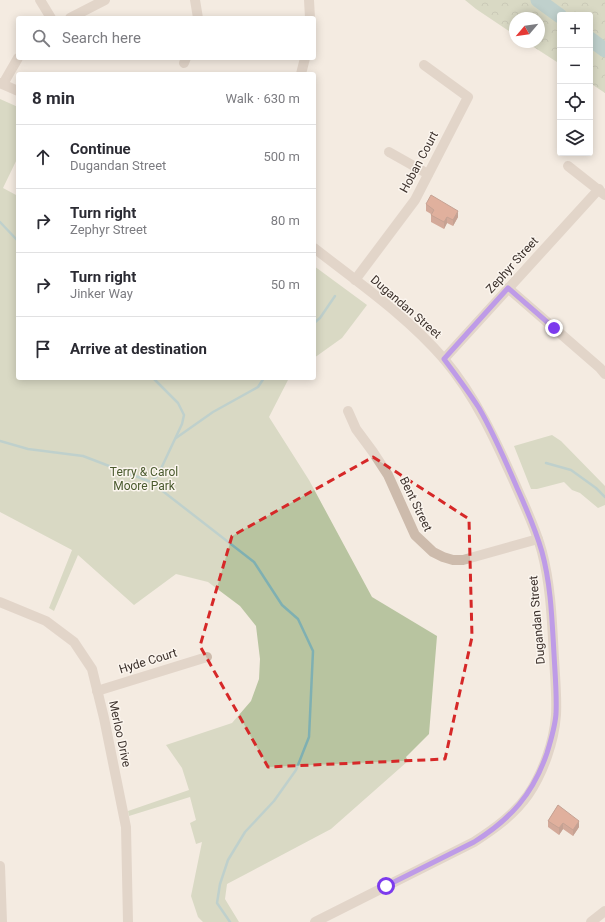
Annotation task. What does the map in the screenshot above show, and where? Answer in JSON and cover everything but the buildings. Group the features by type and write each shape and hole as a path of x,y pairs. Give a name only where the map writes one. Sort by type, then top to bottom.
{"street":[{"path":"40,0 50,16"},
{"path":"74,16 105,0"},
{"path":"195,0 198,16"},
{"path":"309,0 310,16"},
{"path":"16,90 1,83 17,60"},
{"path":"302,72 304,60"},
{"name":"Hoban Court","path":"355,280 415,200 468,97 424,65"},
{"path":"388,152 428,174"},
{"path":"568,166 602,192"},
{"name":"Zephyr Street","path":"444,359 508,288 602,192"},
{"name":"Dugandan Street","path":"315,922 329,919 487,834 519,806 533,786 544,763 552,740 556,714 556,688 550,595 542,553 524,504 490,429 470,394 444,359 409,324 385,303 316,250"},
{"path":"508,288 605,374"},
{"name":"Bent Street","path":"348,411 356,429 388,475 415,535 433,552 453,560 463,560 538,539"},
{"name":"Merloo Drive","path":"0,602 46,621 74,642 92,669 126,827 128,922"},
{"name":"Hyde Court","path":"97,691 207,656"},
{"path":"0,866 1,918"},
{"path":"591,922 605,911"}],"highlighted area":[{"path":"373,457 469,519 472,637 445,759 268,767 200,646 232,536"}],"green space":[{"path":"465,0 605,0 605,93 593,85 593,12 557,12 557,62 535,48 545,48 545,12 509,12 509,31"},
{"name":"Terry & Carol Moore Park","path":"0,99 16,106 16,161 3,188 16,195 16,380 288,380 269,417 309,480 372,597 437,636 429,734 406,757 408,761 331,829 227,884 225,899 239,922 203,922 198,917 191,896 202,842 196,844 190,823 196,820 190,797 129,816 128,811 189,790 182,768 166,745 232,723 251,701 259,679 260,659 256,626 240,606 208,582 176,574 134,605 78,555 54,611 49,608 72,550 0,512"},
{"path":"316,267 367,305 342,338 316,357"},
{"path":"552,435 561,441 605,486 605,505 598,508 580,493 572,490 564,482 537,489 531,489 514,446"}],"waterway":[{"path":"538,0 557,14"},
{"path":"593,41 605,50"},
{"path":"0,222 16,239"},
{"path":"316,321 320,318 335,296"},
{"path":"151,482 158,475 182,424 184,415 178,403 155,380"},
{"path":"176,438 213,412 258,387 263,380"},
{"path":"0,441 28,449 83,456 151,482 254,562 282,605 298,619 313,651 309,737 296,770 274,801 245,832 228,860 220,884 217,903 230,922"},
{"path":"546,463 571,470 596,488 605,497"}],"route":[{"path":"386,886 474,842 487,834 508,817 519,806 533,786 544,763 552,740 556,714 556,688 550,595 542,553 527,511 490,429 470,394 444,359 508,288 554,328"}]}
